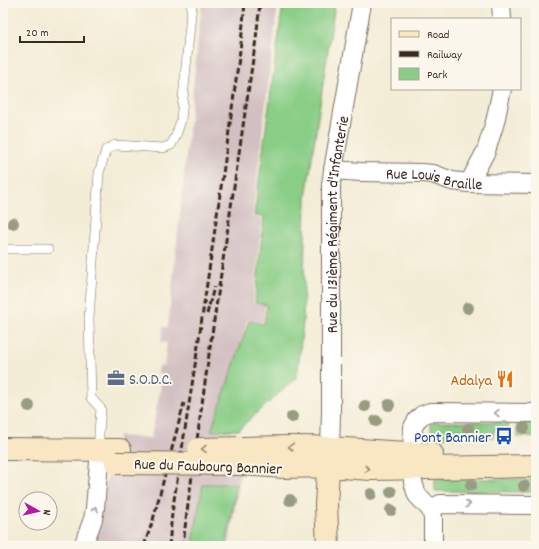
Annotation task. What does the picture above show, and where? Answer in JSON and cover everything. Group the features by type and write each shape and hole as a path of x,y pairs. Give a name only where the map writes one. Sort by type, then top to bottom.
{"main road":[{"name":"Rue du Faubourg Bannier","path":"3,460 109,456 243,456 284,447 329,457 536,466"},
{"name":"Rue du Faubourg Bannier","path":"3,449 109,456"},
{"name":"Rue du Faubourg Bannier","path":"412,460 440,454 536,452"},
{"path":"328,546 326,505 329,457"}],"street":[{"name":"Rue du 131ème Régiment d'Infanterie","path":"329,457 331,414 331,193 333,170 362,3"},
{"path":"501,3 502,18"},
{"path":"470,184 486,151 495,122 502,90"},
{"name":"Rue Louis Braille","path":"333,170 433,174 470,184 536,184"},
{"path":"433,546 431,510 417,495 413,482 413,427 417,420 422,415 430,412 536,413"},
{"path":"83,546 93,519 109,456"},
{"path":"431,510 440,504 536,505"}],"lane":[{"path":"109,456 99,431 101,409 91,398 89,319 99,173 106,150 115,146 163,148 171,145 176,136 181,120 192,3"},
{"path":"3,249 48,249"}],"shaded area":[{"path":"202,3 278,3 252,217 262,219 253,304 265,305 263,322 247,320 217,439 243,438 239,483 229,546 92,546 106,482 119,436 151,438 163,374 158,373 159,366 164,366 167,343 161,342 163,327 168,327"}],"green space":[{"path":"283,3 335,3 306,198 303,322 297,377 238,430 211,431 249,321 264,324 267,305 255,303 264,217 254,216"},
{"path":"431,422 508,422 508,430 494,430 493,437 431,437"},
{"path":"536,422 536,436 517,437 517,423"},
{"path":"435,479 536,479 536,492 435,491"},
{"path":"203,484 237,484 226,546 193,546"}],"railway":[{"path":"169,546 172,513 225,160 245,3"},
{"path":"183,546 208,361 256,39 260,3"},
{"path":"207,314 214,287"},
{"path":"144,546 153,520 184,403"}],"place":[{"name":"S.O.D.C.","path":"116,378"},
{"name":"Adalya","path":"505,379"},
{"name":"Pont Bannier","path":"504,436"}]}
